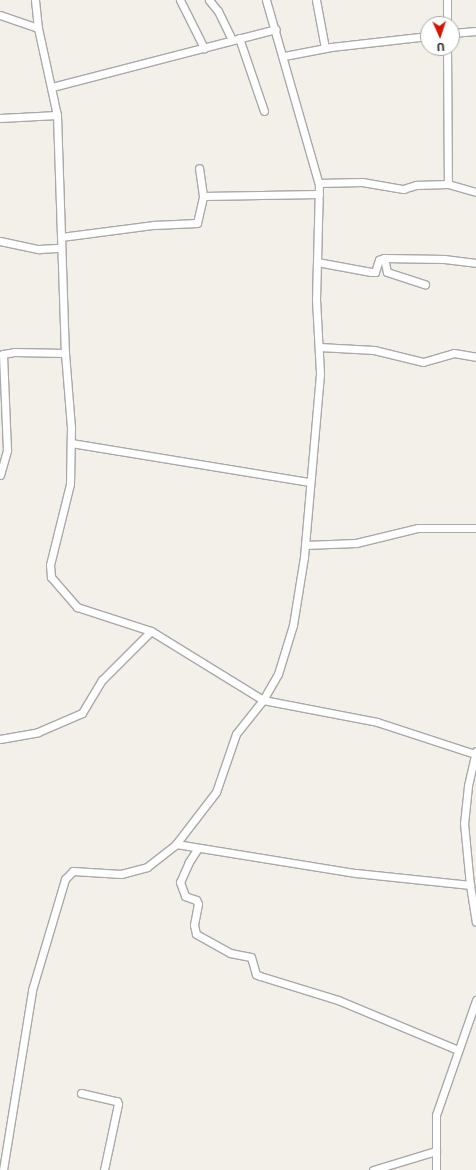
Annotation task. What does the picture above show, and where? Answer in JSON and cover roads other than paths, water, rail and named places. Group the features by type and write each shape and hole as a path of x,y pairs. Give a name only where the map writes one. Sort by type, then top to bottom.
{"street":[{"path":"35,0 38,28 57,115 65,353 71,443 70,484 50,564 51,577 77,607 151,631 263,700 377,722 475,756 466,796 464,823 470,884 476,922"},
{"path":"180,0 204,48"},
{"path":"208,0 218,10 236,39 264,111"},
{"path":"3,1170 32,990 65,879 73,871 121,874 147,867 176,844 216,792 236,734 263,700 278,674 293,626 305,545 320,374 317,262 319,183 284,56 266,0"},
{"path":"316,0 325,48"},
{"path":"447,0 447,16"},
{"path":"0,14 38,28"},
{"path":"52,87 276,29"},
{"path":"460,32 476,31"},
{"path":"284,56 325,48 420,37"},
{"path":"447,56 448,184"},
{"path":"0,118 57,115"},
{"path":"61,237 154,225 193,225 199,220 203,196 200,168"},
{"path":"319,183 357,181 403,189 416,185 448,184 476,192"},
{"path":"203,196 319,194"},
{"path":"0,241 39,249 61,248"},
{"path":"317,262 373,272 379,260 384,258 444,259 476,263"},
{"path":"384,258 387,272 425,284"},
{"path":"319,347 374,350 423,362 454,353 476,357"},
{"path":"0,476 7,446 3,356 11,352 65,353"},
{"path":"71,443 310,482"},
{"path":"305,545 356,543 418,528 476,528"},
{"path":"0,739 38,732 82,713 102,680 151,631"},
{"path":"176,844 356,873 470,884"},
{"path":"198,848 189,862 180,882 185,896 196,900 198,904 194,925 196,934 230,953 251,957 256,974 260,976 338,1000 458,1050"},
{"path":"436,1170 436,1115 476,1000"},
{"path":"81,1093 117,1102 118,1104 104,1170"},
{"path":"373,1170 436,1151"}]}
